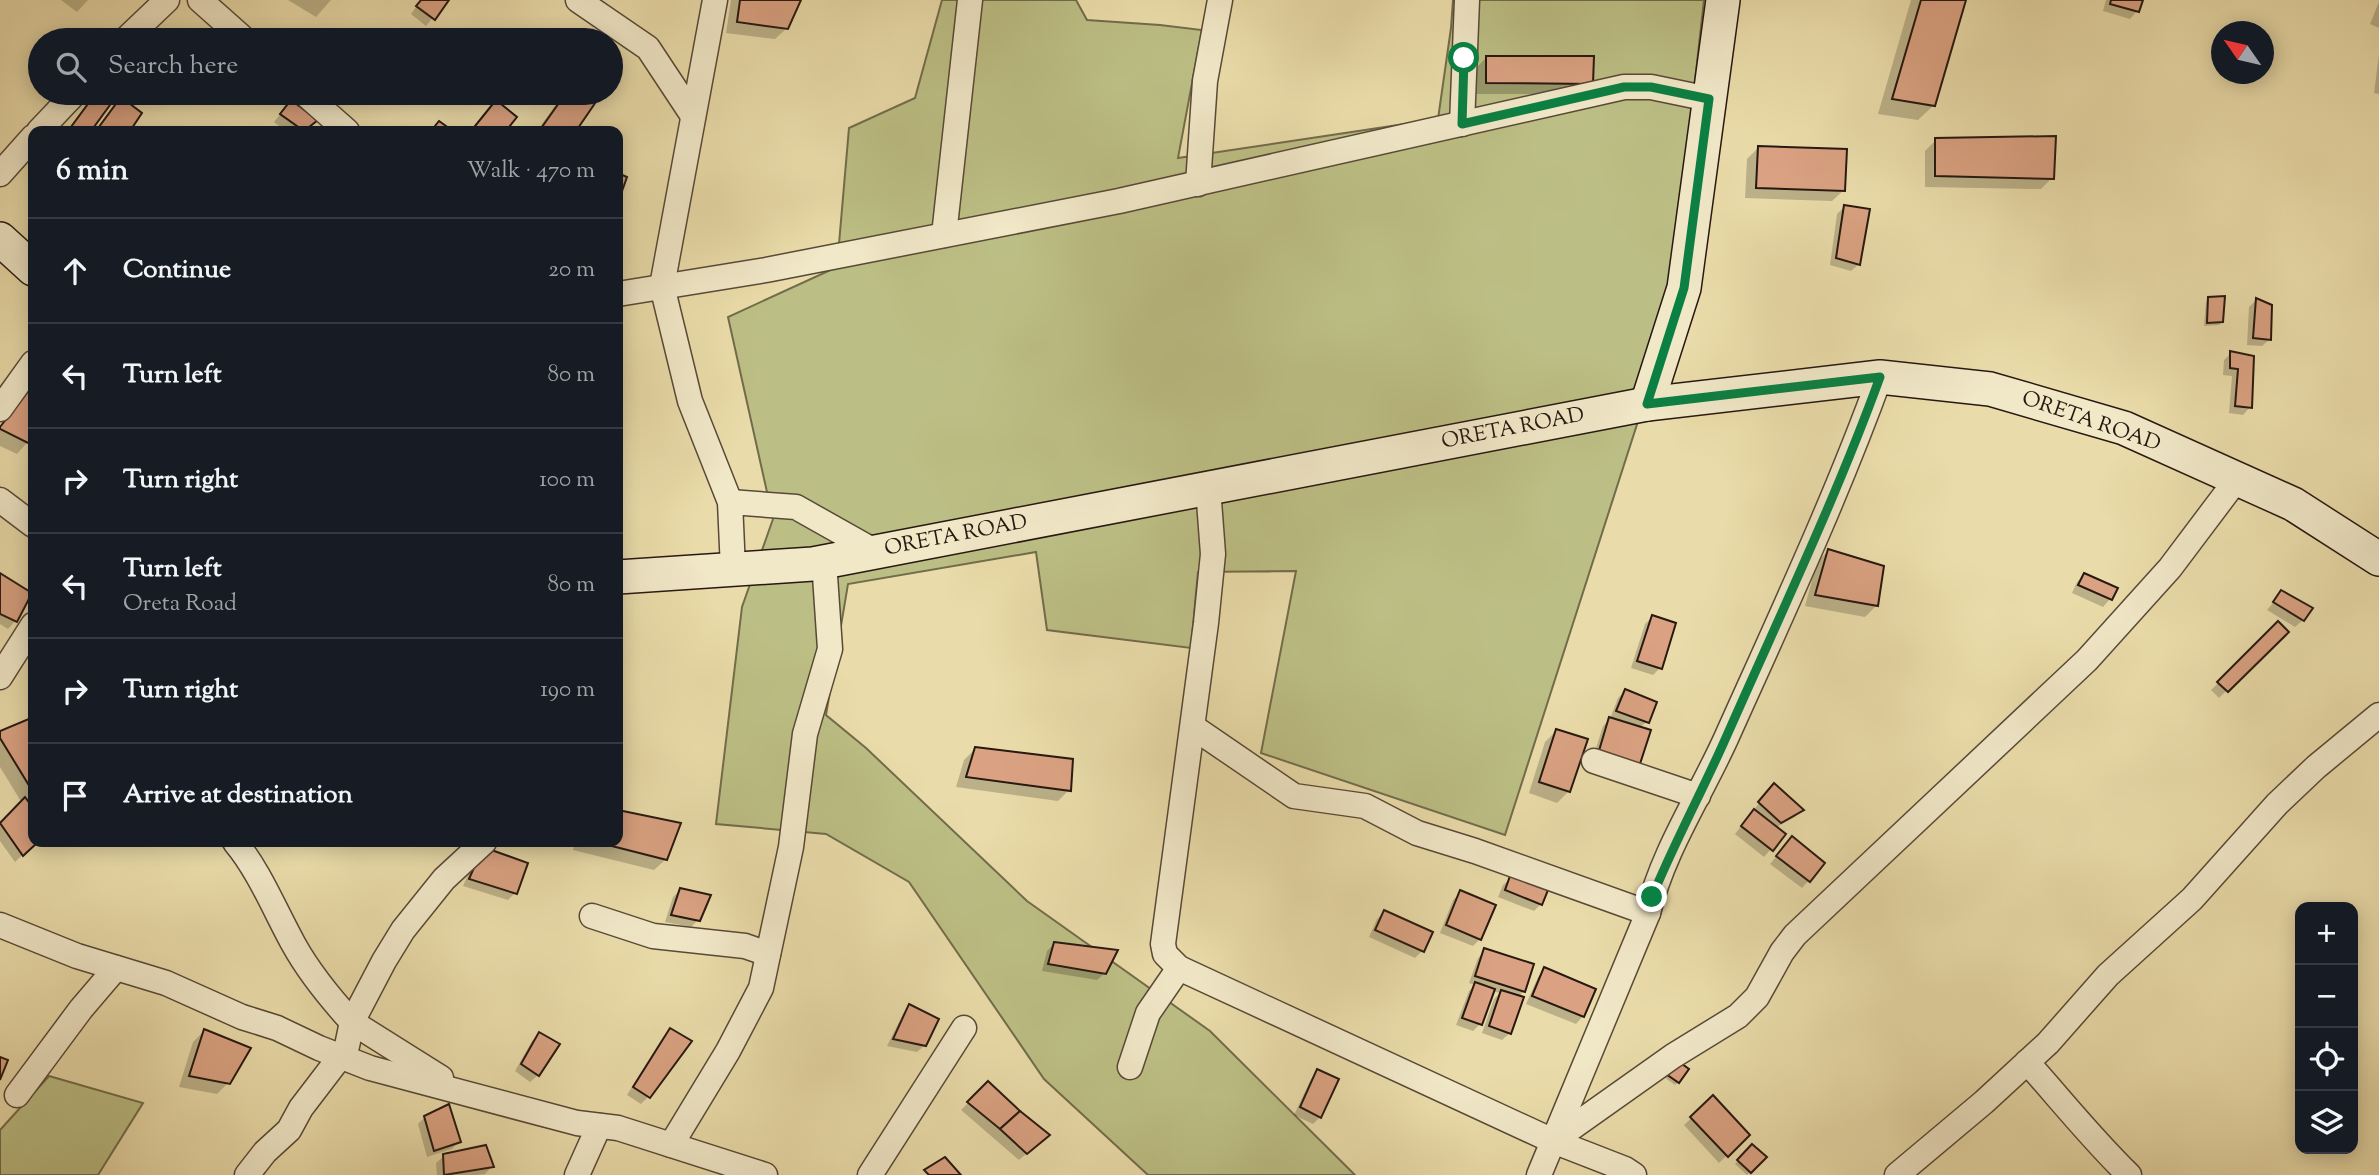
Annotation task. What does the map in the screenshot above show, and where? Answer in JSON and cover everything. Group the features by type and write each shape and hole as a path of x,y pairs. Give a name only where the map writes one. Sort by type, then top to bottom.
{"street":[{"path":"138,28 167,0"},
{"path":"200,0 232,28"},
{"path":"578,0 619,28"},
{"path":"715,0 662,286 690,401 730,502 733,569"},
{"path":"944,235 970,0"},
{"path":"1198,184 1205,81 1220,0"},
{"path":"1462,124 1467,0"},
{"path":"1647,404 1684,288 1723,0"},
{"path":"623,31 648,48 694,116"},
{"path":"623,293 766,270 1119,201 1624,87 1651,87 1709,99"},
{"path":"44,126 64,105"},
{"path":"318,105 341,126"},
{"path":"0,174 28,143"},
{"path":"0,239 28,264"},
{"path":"0,409 28,370"},
{"path":"1539,1175 1673,847 1729,732 1861,429 1880,377"},
{"name":"ORETA ROAD","path":"623,577 824,561 1647,404 1880,377 1990,388 2124,428 2293,503 2379,559"},
{"path":"1553,1141 1673,1056 1738,1016 1757,997 1782,952 1795,935 2087,660 2170,568 2237,479"},
{"path":"1208,488 1213,554 1164,944 1165,954 1179,968 1553,1141 1634,1175"},
{"path":"0,500 28,521"},
{"path":"730,502 796,507 876,552"},
{"path":"671,1145 728,1051 761,988 791,847 805,734 830,649 824,561"},
{"path":"0,677 28,633"},
{"path":"1897,1175 2048,1043 2108,975 2192,899 2277,804 2316,767 2379,715"},
{"path":"1193,727 1294,796 1365,806 1417,833 1648,913"},
{"path":"1594,761 1698,796"},
{"path":"239,847 295,947 352,1022 460,1090"},
{"path":"247,1175 265,1152 289,1129 301,1108 340,1057 347,1046 352,1022 403,930 444,879 479,847"},
{"path":"592,916 653,936 745,946 768,954"},
{"path":"0,925 77,956 166,983 242,1017 293,1034 370,1068 568,1120 618,1128 765,1175"},
{"path":"17,1095 81,1009 116,968"},
{"path":"1130,1067 1148,1013 1179,968"},
{"path":"870,1175 964,1028"},
{"path":"2027,1062 2093,1140 2129,1175"},
{"path":"577,1175 598,1126"}],"green space":[{"path":"942,0 1076,0 1087,20 1202,30 1178,158 1438,119 1453,0 1704,0 1667,331 1505,835 1261,753 1296,571 1198,572 1191,648 1047,630 1036,552 848,584 826,715 866,748 1027,901 1210,1031 1355,1175 1148,1175 1044,1079 909,882 826,834 716,824 742,607 773,519 728,317 837,267 849,128 915,98"},
{"path":"49,1076 143,1103 98,1175 0,1175 0,1130"}],"building":[{"path":"421,0 449,0 435,20 416,6"},
{"path":"740,0 801,0 788,29 737,22"},
{"path":"1921,0 1966,0 1935,106 1892,99"},
{"path":"2111,0 2143,0 2139,12 2110,4"},
{"path":"1486,56 1594,56 1593,84 1486,83"},
{"path":"87,105 110,105 95,126 72,126"},
{"path":"115,105 132,105 142,113 133,126 100,126"},
{"path":"287,105 298,105 318,120 310,126 297,126 280,114"},
{"path":"492,105 502,105 517,117 510,126 475,126"},
{"path":"558,105 594,105 579,126 543,126"},
{"path":"2056,136 2054,179 1935,176 1935,138"},
{"path":"1758,146 1847,149 1845,191 1756,188"},
{"path":"1844,205 1870,209 1860,265 1836,258"},
{"path":"2225,296 2223,322 2207,323 2208,297"},
{"path":"2256,298 2272,305 2271,340 2253,338"},
{"path":"2230,351 2254,356 2252,408 2235,406 2238,369 2230,368"},
{"path":"28,391 28,443 0,427"},
{"path":"1828,549 1884,566 1878,606 1815,595"},
{"path":"0,573 28,590 28,601 17,622 0,614"},
{"path":"2084,573 2118,588 2112,600 2078,585"},
{"path":"2281,590 2313,608 2304,621 2273,602"},
{"path":"1652,615 1676,623 1662,669 1637,661"},
{"path":"2278,621 2289,632 2228,692 2217,682"},
{"path":"1625,689 1657,702 1649,723 1616,711"},
{"path":"1609,717 1651,730 1639,767 1598,754"},
{"path":"28,719 28,784 0,738 0,731"},
{"path":"1556,729 1588,739 1570,792 1539,782"},
{"path":"975,747 1073,759 1071,791 966,777"},
{"path":"1774,783 1804,810 1781,823 1758,802"},
{"path":"25,797 28,801 28,847 33,847 23,856 0,823"},
{"path":"1754,809 1786,834 1773,851 1741,826"},
{"path":"623,811 681,823 667,860 616,847 623,847"},
{"path":"1792,836 1825,863 1810,882 1776,856"},
{"path":"483,847 528,863 517,894 469,879"},
{"path":"1510,876 1548,890 1542,905 1505,890"},
{"path":"680,888 711,895 700,921 671,915"},
{"path":"1460,890 1496,905 1481,940 1446,925"},
{"path":"1384,910 1433,932 1424,952 1375,930"},
{"path":"1054,942 1118,950 1106,974 1048,964"},
{"path":"1484,948 1534,964 1525,992 1475,976"},
{"path":"1544,967 1596,989 1584,1017 1532,996"},
{"path":"1475,982 1495,989 1482,1025 1462,1018"},
{"path":"1501,990 1524,997 1511,1034 1489,1026"},
{"path":"909,1004 939,1019 926,1046 893,1039"},
{"path":"670,1028 692,1041 650,1098 633,1087"},
{"path":"204,1029 251,1048 230,1084 189,1076"},
{"path":"539,1032 560,1044 539,1076 521,1064"},
{"path":"0,1057 8,1060 0,1080"},
{"path":"1675,1059 1689,1069 1679,1083 1666,1074"},
{"path":"1317,1069 1339,1079 1321,1118 1300,1107"},
{"path":"988,1081 1020,1111 1000,1129 967,1102"},
{"path":"1713,1095 1750,1135 1728,1157 1690,1117"},
{"path":"449,1104 461,1142 434,1151 424,1116"},
{"path":"1020,1111 1050,1135 1027,1154 1000,1129"},
{"path":"1752,1144 1767,1157 1751,1173 1737,1160"},
{"path":"486,1145 494,1167 444,1175 443,1154"},
{"path":"945,1157 961,1175 929,1175 924,1170"}],"route":[{"path":"1464,58 1462,124 1624,87 1651,87 1709,99 1684,288 1647,404 1880,377 1861,429 1729,732 1673,847 1652,897"}]}
